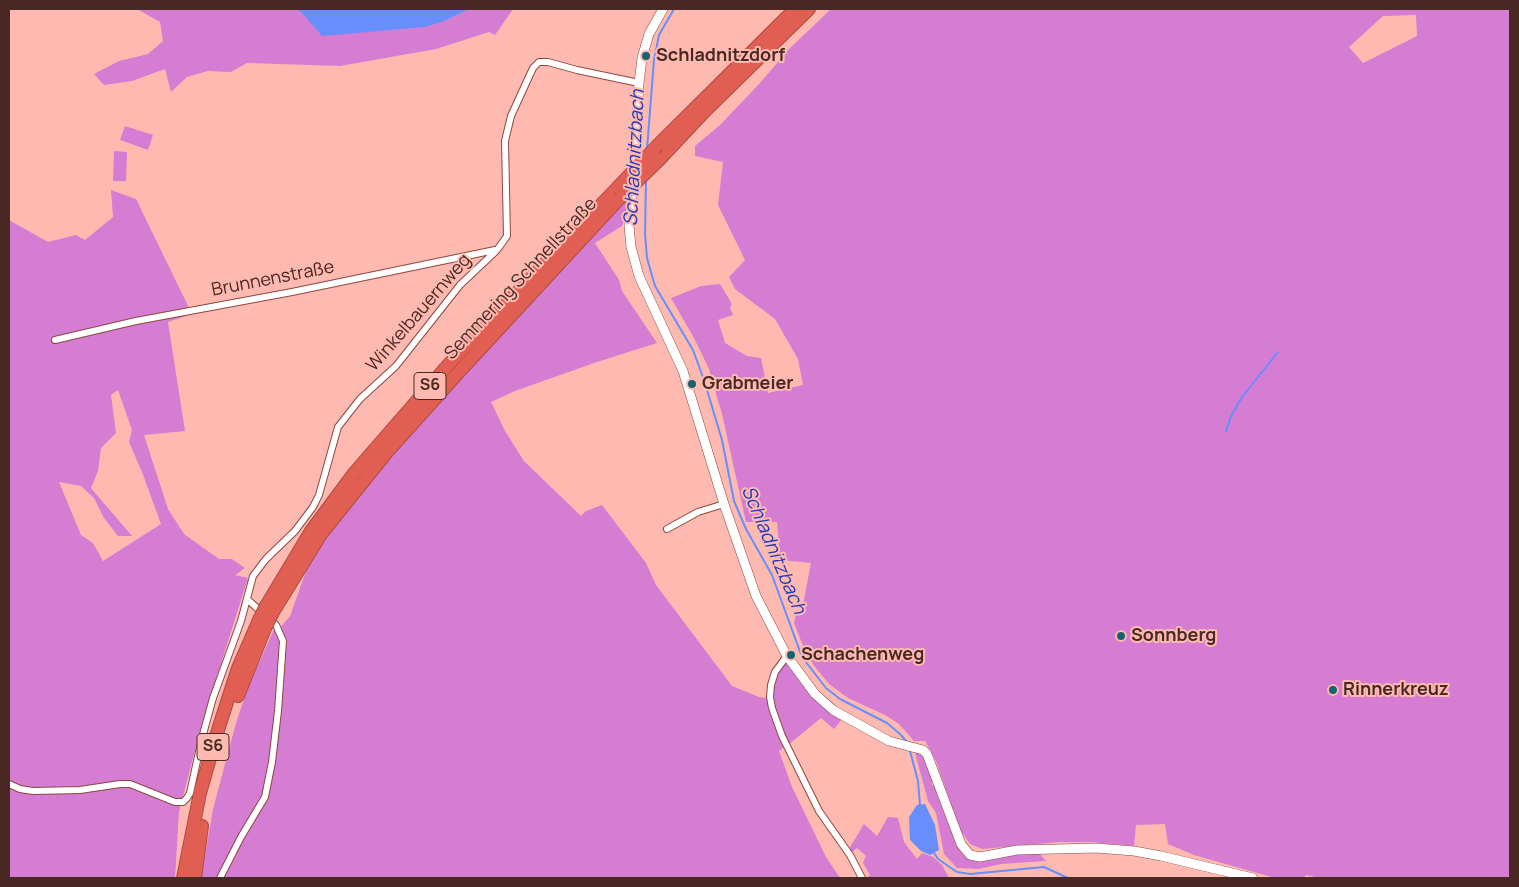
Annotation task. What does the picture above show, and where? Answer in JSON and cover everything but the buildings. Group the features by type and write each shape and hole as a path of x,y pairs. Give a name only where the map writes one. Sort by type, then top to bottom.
{"highway":[{"name":"Semmering Schnellstraße","path":"183,878 200,792 238,668 270,609 321,534 387,452 619,193 658,145 795,9"},
{"name":"Semmering Schnellstraße","path":"619,193 660,159 705,111 809,9"},
{"name":"Semmering Schnellstraße","path":"195,878 199,842 208,795 223,740 262,623"}],"street":[{"path":"662,9 653,24 644,46 638,83 636,150 629,212 631,247 644,288 683,371 724,504 756,596 787,656 815,694 833,710 890,741 918,748 927,754 932,762 960,844 970,855 980,857 1017,850 1106,848 1168,857 1253,878"},
{"name":"Winkelbauernweg","path":"9,784 20,789 32,791 80,790 130,784 175,802 182,802 190,793 213,698 248,600 250,586 258,567 294,531 313,507 319,495 338,426 360,399 396,366 460,285 497,250 507,236 505,141 511,116 533,68 539,62 548,62 638,83"},
{"name":"Brunnenstraße","path":"55,340 136,321 292,292 497,250"},
{"path":"667,529 698,512 724,504"},
{"path":"220,878 241,837 265,797 272,762 278,711 283,640 276,625 248,600"},
{"path":"787,656 775,672 771,685 770,697 772,708 782,736 819,811 850,855 862,878"}],"shaded area":[{"path":"137,9 296,9 303,14 442,22 470,9 513,9 495,35 489,32 436,49 340,66 247,63 231,72 208,71 187,77 171,92 165,69 132,81 104,85 94,74 119,61 148,54 163,41 160,22"},
{"path":"831,9 1510,9 1510,878 1320,878 1306,875 1303,878 1275,878 1194,855 1168,844 1165,824 1136,825 1134,846 1090,842 1059,842 982,849 970,844 960,830 936,761 925,741 914,741 899,724 885,715 848,698 829,684 805,651 794,623 796,615 801,615 811,563 780,560 777,522 746,522 722,414 709,369 671,298 701,286 720,284 732,304 730,308 733,315 718,320 725,343 747,356 761,358 768,393 803,385 798,359 775,319 735,289 729,277 745,260 718,205 723,162 695,156 695,146 720,125 789,49","holes":["1416,15 1417,36 1363,63 1349,47 1383,16"]},
{"path":"125,126 153,135 148,150 120,140"},
{"path":"114,151 127,152 126,181 113,181"},
{"path":"111,190 136,199 192,314 168,322 185,431 144,435 168,509 184,534 219,559 232,559 245,568 235,575 248,578 201,727 179,812 175,878 9,878 9,220 48,242 76,235 85,240 113,217","holes":["118,390 132,430 129,442 161,524 103,561 93,543 81,535 59,482 81,486 94,498 104,518 118,536 132,536 91,488 98,471 101,448 116,433 111,395"]},
{"path":"627,200 625,219 622,226 595,243 619,280 622,291 657,343 515,391 491,402 505,431 524,461 581,516 586,511 602,505 646,563 656,585 732,686 766,698 783,748 779,751 792,787 826,857 840,878 201,878 213,809 236,723 249,685 276,625 279,629 290,616 310,560 370,477"},
{"path":"787,661 842,719 834,729 821,718 788,745 771,696 777,672"},
{"path":"919,751 924,755 932,777 932,785 937,787 961,852 969,859 1013,853 1039,853 1046,861 1001,864 978,869 957,868 944,854 936,813 928,801 915,753"},
{"path":"888,817 898,818 904,842 917,859 922,853 933,857 942,865 949,878 867,878 870,875 863,863 866,856 857,848 851,853 849,849 864,824 877,836"}],"water":[{"path":"296,9 470,9 442,22 424,27 322,36 303,14"},
{"path":"925,804 935,825 939,850 930,855 921,851 910,840 909,817 917,805"}],"waterway":[{"name":"Schladnitzbach","path":"647,149 654,60 659,35 674,9"},
{"name":"Schladnitzbach","path":"646,181 645,234 647,258 655,286 693,350 722,440 734,501 746,529 772,575 802,657 826,688 840,699 887,723 907,742"},
{"path":"1226,431 1231,416 1242,397 1278,352"},
{"name":"Schladnitzbach","path":"910,751 918,781 920,805"},
{"name":"Schladnitzbach","path":"934,853 938,859 957,872 970,874 1044,867 1068,878"}],"place":[{"name":"Schladnitzdorf","path":"646,56"},
{"name":"Grabmeier","path":"692,384"},
{"name":"Sonnberg","path":"1121,636"},
{"name":"Schachenweg","path":"791,655"},
{"name":"Rinnerkreuz","path":"1333,690"}]}
